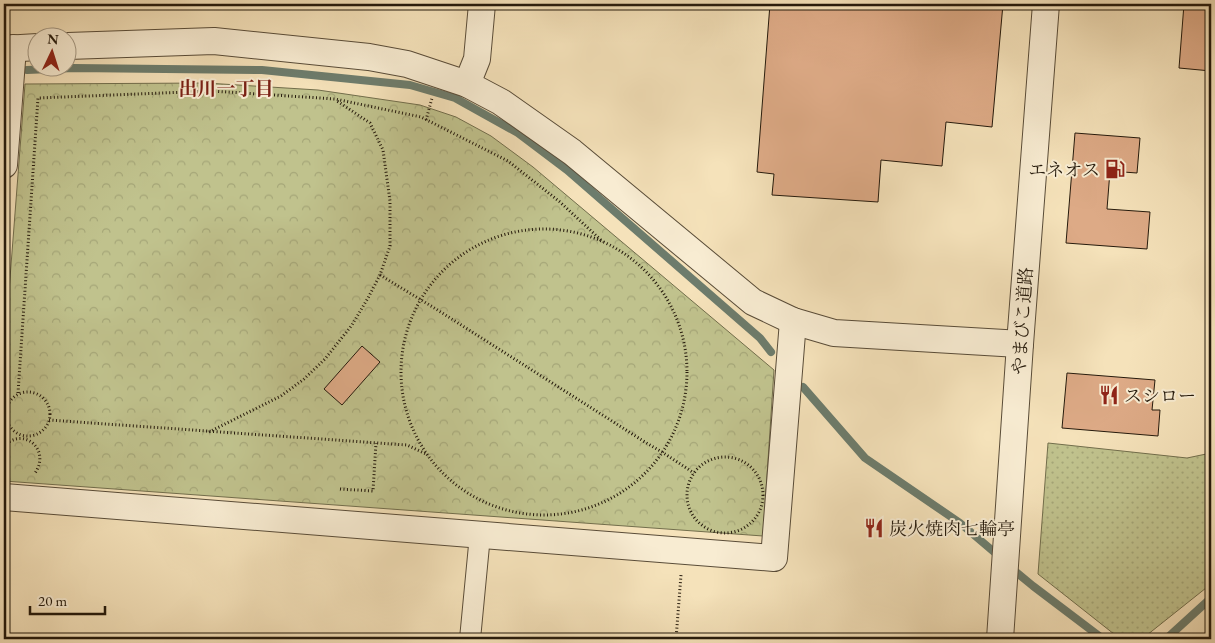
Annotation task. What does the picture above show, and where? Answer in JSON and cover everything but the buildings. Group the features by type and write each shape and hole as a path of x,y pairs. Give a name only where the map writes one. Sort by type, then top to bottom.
{"street":[{"path":"467,84 477,59 482,4"},
{"name":"やまびこ道路","path":"1000,639 1046,4"},
{"path":"78,46 214,41 369,57 407,64 467,84 501,102 572,152 753,302 793,321 834,332 1020,344"},
{"path":"4,165 18,48"},
{"path":"4,497 774,558 793,321"},
{"path":"470,639 480,534"}],"path":[{"path":"18,393 38,98 212,91 335,99 421,117 508,161 560,202 603,242"},
{"path":"426,120 434,92"},
{"path":"209,432 281,396 304,379 325,359 352,325 380,275 390,246 390,200 383,150 370,122 335,99"},
{"path":"553,229 598,239 603,242 638,263 668,299 686,342 688,389 675,434 647,473 608,501 562,515 514,513 469,495 433,464 409,422 400,375 407,328 429,285 464,253 506,234 553,229"},
{"path":"380,275 694,473"},
{"path":"4,446 10,440 17,438 24,437 34,436 46,428 51,416 48,402 43,397 37,393 18,393 10,401 7,408 6,415 12,429 19,434 24,437 30,441 40,452 40,466 31,477"},
{"path":"49,420 407,445 428,455"},
{"path":"340,489 373,491 376,443"},
{"path":"719,457 731,457 752,468 759,478 763,489 763,501 759,512 752,522 741,530 728,533 715,532 703,527 693,518 688,506 686,492 694,473 708,461 719,457"},
{"path":"676,639 683,550"}],"green space":[{"path":"206,83 318,90 420,105 456,117 491,136 533,167 774,370 763,536 4,481 4,356 25,84"},
{"path":"1048,443 1187,458 1211,453 1211,584 1142,639 1119,638 1038,574"}],"waterway":[{"path":"27,70 74,68 262,70 410,85 455,98 518,133 567,170 760,338 771,352"},
{"path":"803,387 865,458 960,523 1000,557"},
{"path":"1010,567 1103,639"},
{"path":"1166,639 1211,598"}],"place":[{"name":"エネオス","path":"1115,169"},
{"name":"スシロー","path":"1109,395"},
{"name":"炭火焼肉七輪亭","path":"874,528"}],"district":[{"name":"出川一丁目","path":"226,88"}]}
